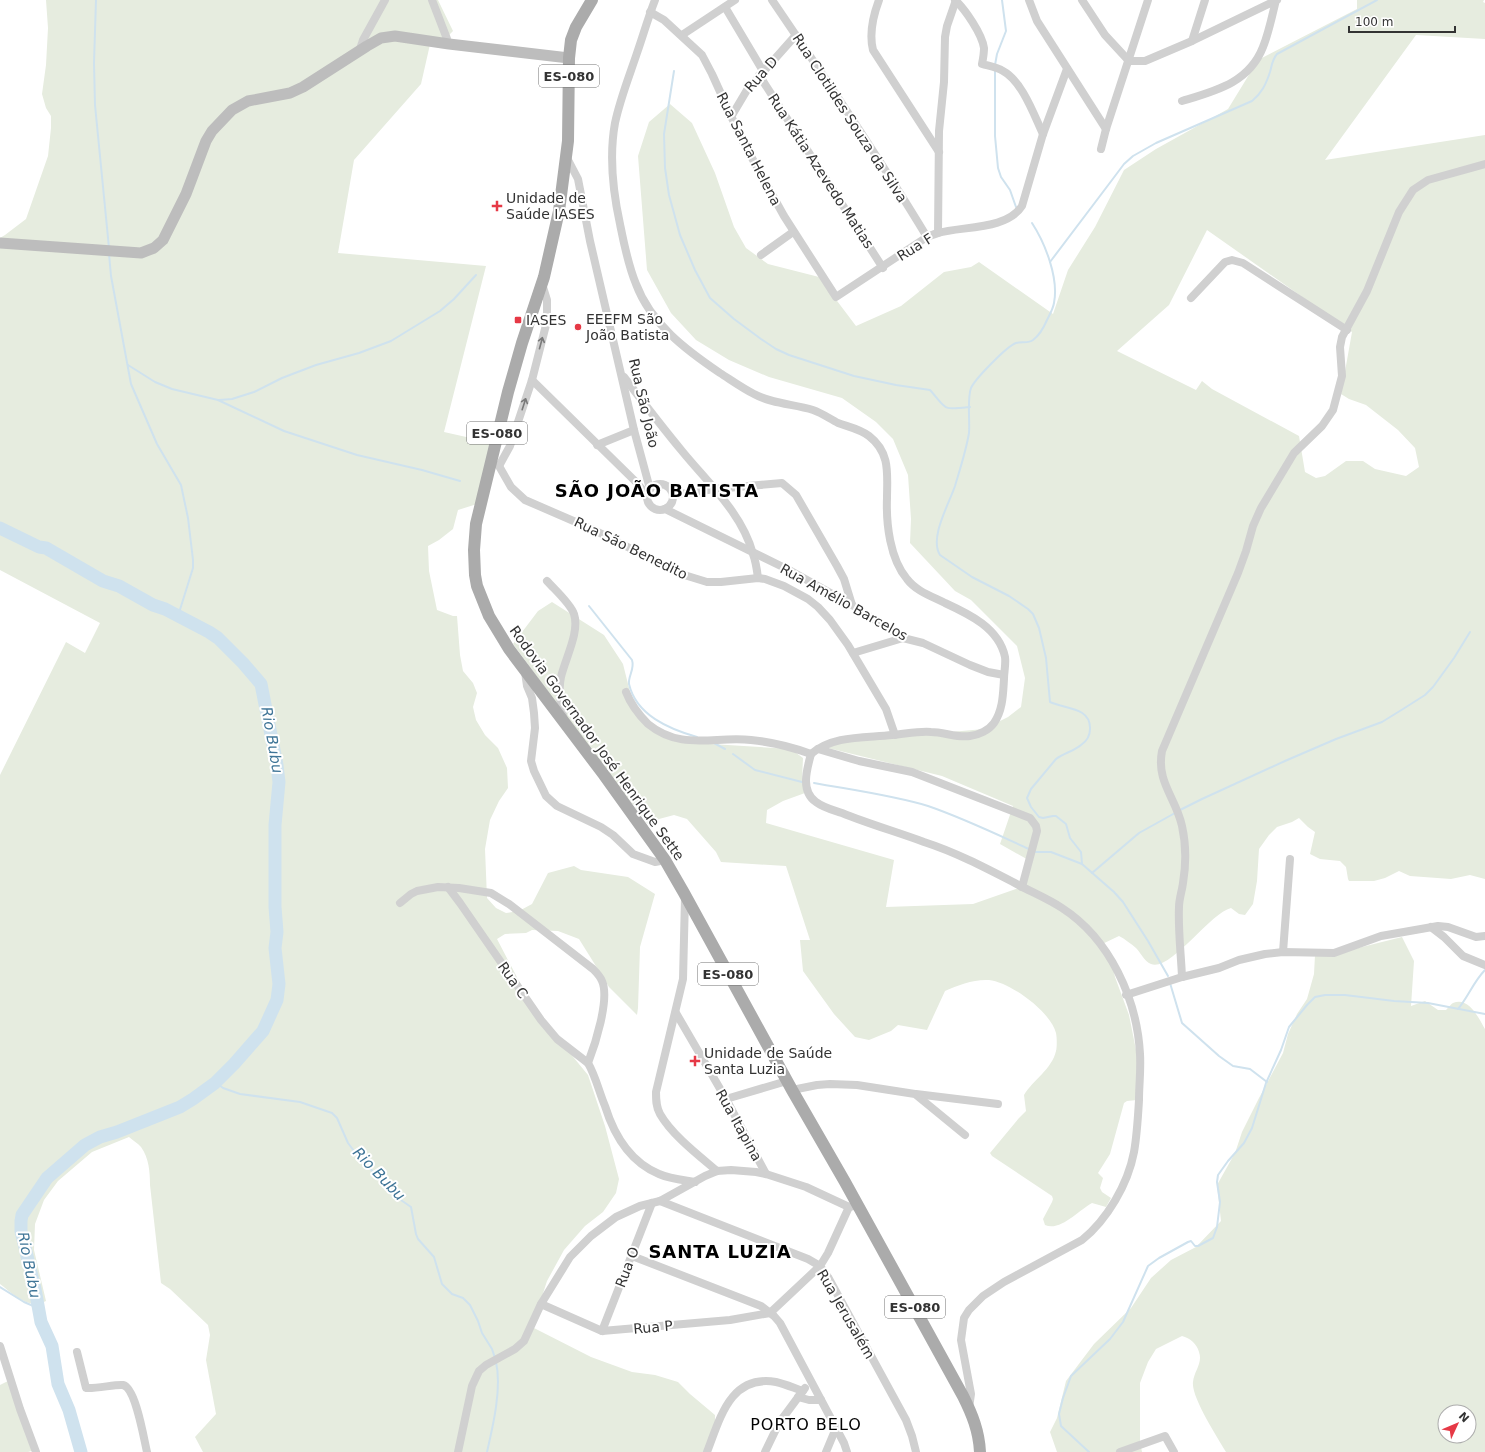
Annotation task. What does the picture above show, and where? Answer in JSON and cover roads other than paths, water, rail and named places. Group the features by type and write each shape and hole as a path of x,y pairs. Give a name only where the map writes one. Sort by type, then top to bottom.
{"main road":[{"name":"ES-080","path":"566,158 569,58 571,40 592,0"},
{"name":"Rodovia Governador José Henrique Sette","path":"566,158 559,211 542,284 522,343 508,392 495,465 476,524 474,550 475,576 481,599 502,639 525,672 565,723 665,860 854,1206 949,1370 969,1408 978,1431 980,1452"}],"street":[{"path":"360,50 363,40 385,0"},
{"path":"432,0 450,44"},
{"path":"655,0 620,100 613,138 612,154 617,209 633,275 643,299 650,311 670,335 694,354 751,392 769,400 816,410 838,423 862,432 876,442 881,449 888,469 886,500 891,543 894,556 903,575 908,582 919,590 972,617 992,631 1003,650 1006,661 1004,690 1000,712 988,729 976,735 966,737 937,732 926,732 851,739 826,744 814,751 806,768 806,784 809,794 817,803 853,818 944,848 967,858 1062,908 1074,917 1096,939 1114,964 1122,980 1137,1033 1141,1074 1137,1133 1129,1167 1117,1197 1093,1232 1082,1240 993,1289 979,1299 969,1310 964,1318 961,1340 962,1355 971,1394 969,1408"},
{"path":"682,35 735,0"},
{"name":"Rua Clotildes Souza da Silva","path":"772,0 854,121 927,237"},
{"path":"879,0 871,35 874,50 939,152"},
{"path":"938,233 939,130 944,82 945,38 955,0"},
{"path":"955,0 977,30 982,41 984,54 982,64 1004,71 1015,81 1028,102 1043,134"},
{"path":"1029,0 1037,21 1106,129"},
{"path":"1082,0 1105,35 1129,61 1145,61 1192,41 1277,0"},
{"path":"1090,10 1092,0"},
{"path":"1101,149 1106,129 1148,0"},
{"path":"1192,41 1205,0"},
{"path":"1182,101 1206,94 1232,83 1250,69 1256,62 1264,46 1277,0"},
{"name":"Rua Kátia Azevedo Matias","path":"725,7 761,73 883,268"},
{"name":"Rua Santa Helena","path":"650,12 664,20 702,55 731,117 793,232 836,298"},
{"name":"Rua D","path":"731,117 742,96 796,35"},
{"path":"0,243 141,253 148,251 159,244 165,235 186,194 201,152 212,131 232,110 248,101 290,93 303,87 381,38 395,36 569,58"},
{"path":"1043,134 1067,69"},
{"name":"Rua F","path":"836,298 883,268 927,237 938,233 1001,221 1014,215 1022,206 1043,134"},
{"name":"Rua São João","path":"566,158 578,179 590,241 622,374 648,492"},
{"path":"1182,977 1178,906 1184,882 1185,849 1182,826 1175,804 1165,787 1161,775 1160,762 1162,751 1238,573 1253,526 1261,508 1294,453 1322,426 1333,410 1342,376 1340,352 1341,341 1367,290 1399,212 1413,190 1428,180 1485,164"},
{"path":"761,255 793,232"},
{"path":"1191,298 1225,262 1232,260 1243,263 1346,330"},
{"path":"495,465 510,446 532,380 547,321 547,300 542,284"},
{"path":"622,374 663,428 715,489 734,514 753,553 758,578"},
{"path":"532,380 597,445 648,492"},
{"path":"597,445 634,430"},
{"name":"Rua São Benedito","path":"495,465 511,487 525,500 592,529 681,574 707,582 758,578 784,586 808,599 830,620 853,653 886,709 895,735"},
{"path":"673,495 715,489 782,483 796,495 837,566 844,579 852,605"},
{"path":"657,484 668,486 673,495 670,505 660,510 655,509 648,501 648,492 657,484"},
{"name":"Rua Amélio Barcelos","path":"666,508 789,570 852,605 904,638 923,643 988,672 1004,675"},
{"path":"547,581 570,607 574,613 575,619 573,637 561,677 559,695 565,723"},
{"path":"853,653 904,638"},
{"path":"525,672 527,686 532,698 534,713 535,728 532,761 534,771 546,796 557,806 601,827 613,835 633,854 655,862 665,860"},
{"path":"626,692 636,712 644,720 654,728 678,739 691,741 751,740 814,751 912,772 1030,818 1034,821 1037,831 1022,887"},
{"path":"1283,952 1290,858"},
{"path":"400,903 410,894 432,887 448,887 487,892 498,896 598,974 602,982 604,997 596,1042 588,1063 593,1072 612,1127 629,1153 658,1174 695,1182"},
{"name":"Rua C","path":"448,887 460,902 541,1020 557,1039 588,1063"},
{"path":"684,893 683,979 656,1092 656,1103 660,1114 672,1130 717,1172"},
{"path":"1126,995 1252,957 1283,952 1334,953 1381,936 1431,927 1443,926 1476,936 1485,936"},
{"path":"1431,927 1444,937 1463,956 1485,965"},
{"name":"Rua Itapina","path":"676,1013 726,1099 766,1174"},
{"path":"726,1099 789,1086 830,1084 857,1085 998,1104"},
{"path":"915,1094 965,1135"},
{"path":"458,1452 472,1386 479,1371 486,1365 515,1349 524,1341 541,1304 570,1257 591,1236 616,1217 631,1209 656,1202 705,1176 717,1172 737,1170 766,1174 806,1187 854,1206 820,1266 770,1313"},
{"name":"Rua O","path":"602,1331 632,1256 656,1202"},
{"name":"Rua Jerusalém","path":"656,1202 808,1259 820,1266 828,1277 906,1420 916,1452"},
{"path":"632,1256 756,1304 770,1313 780,1323 836,1428 847,1452"},
{"name":"Rua P","path":"541,1304 602,1331 730,1320 770,1313"},
{"path":"0,1346 20,1409 36,1452"},
{"path":"77,1352 86,1388 124,1385 130,1390 142,1427 147,1452"},
{"path":"707,1452 728,1402 739,1390 753,1383 768,1381 785,1384 809,1400 821,1400"},
{"path":"766,1452 779,1423 810,1381"},
{"path":"826,1452 836,1428"},
{"path":"1120,1452 1165,1436 1174,1452"}],"waterway":[{"path":"96,0 94,63 95,105 109,248"},
{"path":"995,65 997,54 1006,31 1002,0"},
{"path":"1050,262 1124,164 1133,156 1156,143 1252,101 1263,88 1273,60 1277,54 1377,0"},
{"path":"995,70 995,136 998,168 1001,177 1010,190 1016,207"},
{"path":"674,71 664,134 665,168 669,195 680,235 695,270 710,298 734,319 761,339 776,349 789,355 854,376 896,385 930,390 943,405 949,408 970,407"},
{"path":"1032,223 1042,240 1053,272 1055,293 1054,305 1040,333 1029,342 1018,342 1012,345 992,363 971,388 969,398 968,440 955,486 938,530 937,548 940,555 972,577 1009,596 1033,614 1039,628 1046,658 1050,702 1082,713 1086,716 1089,722 1090,732 1086,740 1078,747 1056,759 1031,789 1027,798 1031,807 1039,817 1043,818 1056,816 1066,824 1070,838 1081,852 1082,864"},
{"path":"109,254 111,276 131,384 157,444 181,485 188,518 193,568 178,616"},
{"path":"219,400 232,399 254,392 282,378 316,365 359,353 391,341 440,311 454,299 476,275"},
{"path":"128,365 155,382 172,389 218,400 284,431 357,455 422,470 460,481"},
{"name":"Rio Bubu","path":"0,528 39,547 46,548 103,581 119,586 218,638 261,684 279,782 275,825 275,907 277,932 275,948 279,984 277,1000 263,1031 215,1083 193,1099 180,1107 117,1132 100,1137 85,1145 47,1178 22,1215 21,1231 35,1289 41,1322 52,1346 58,1384 69,1410 81,1452"},
{"path":"589,606 632,660 633,666 629,678 629,684 633,695 639,704 646,712 665,725 697,737"},
{"path":"1180,810 1285,761 1336,739 1382,722 1425,695 1433,687 1454,658 1470,632"},
{"path":"714,743 725,749"},
{"path":"733,754 755,770 802,782"},
{"path":"814,783 886,796 928,806 967,821 1029,849"},
{"path":"1092,873 1139,833 1175,813"},
{"path":"1035,852 1051,852 1082,864 1114,892 1123,902 1168,976"},
{"path":"1458,1009 1485,970"},
{"path":"1170,983 1182,1023 1219,1056 1233,1066 1250,1069 1267,1082"},
{"path":"1089,1452 1061,1426 1059,1414 1071,1376 1110,1339 1123,1322 1148,1266 1159,1258 1188,1242 1191,1241 1195,1246 1198,1246 1213,1238 1217,1227 1220,1202 1217,1182 1218,1175 1244,1143 1252,1128 1266,1083 1281,1050 1289,1027 1307,1005 1315,997 1325,995 1345,995 1394,1001 1428,1003 1485,1014"},
{"name":"Rio Bubu","path":"215,1082 223,1088 240,1094 300,1102 332,1113 337,1118 348,1143 357,1155 398,1198 411,1207 418,1239 434,1257 442,1284 452,1294 463,1298 470,1305 495,1358"},
{"path":"0,1287 24,1302 38,1308"},
{"name":"Rio Bubu","path":"487,1452 497,1395 498,1372 496,1362"}],"place":[{"name":"Unidade de Saúde IASES","path":"497,206"},
{"name":"IASES","path":"518,320"},
{"name":"EEEFM São João Batista","path":"578,327"},
{"name":"Unidade de Saúde Santa Luzia","path":"695,1061"}],"district":[{"name":"SÃO JOÃO BATISTA","path":"657,490"},
{"name":"SANTA LUZIA","path":"720,1251"},
{"name":"PORTO BELO","path":"806,1424"}]}
